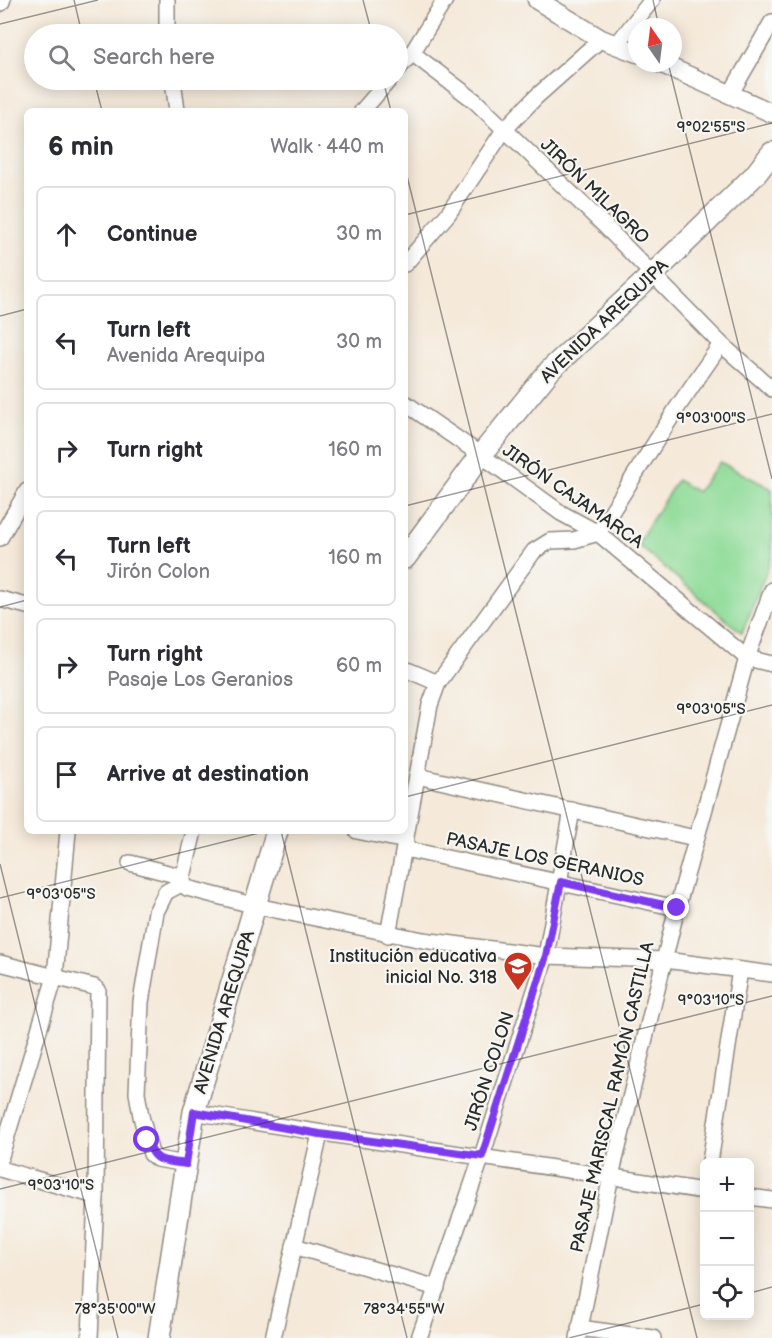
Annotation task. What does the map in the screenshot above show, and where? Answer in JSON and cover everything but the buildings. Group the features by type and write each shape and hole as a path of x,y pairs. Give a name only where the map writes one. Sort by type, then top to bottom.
{"main road":[{"name":"AVENIDA AREQUIPA","path":"408,554 481,455 551,369 755,175 772,153"},
{"name":"AVENIDA AREQUIPA","path":"159,1338 194,1112 276,834"}],"street":[{"path":"166,0 167,24"},
{"path":"408,58 445,0"},
{"path":"537,0 609,42 628,49"},
{"path":"408,261 448,214 504,130 536,97 609,42 652,0"},
{"path":"731,93 772,22"},
{"name":"JIRÓN MILAGRO","path":"412,53 476,101 603,224 721,344 772,388"},
{"path":"681,72 772,112"},
{"path":"174,90 177,108"},
{"path":"365,108 380,90"},
{"path":"408,832 430,705 438,683 534,551 550,541 574,540 598,532 721,344"},
{"name":"JIRÓN CAJAMARCA","path":"408,406 561,513 598,532 747,658 772,664"},
{"path":"0,537 24,497"},
{"name":"PASAJE MARISCAL RAMÓN CASTILLA","path":"578,1333 611,1176 695,838 747,658 772,590"},
{"path":"0,599 24,605"},
{"path":"408,670 438,683"},
{"path":"417,776 695,838"},
{"name":"JIRÓN COLON","path":"419,1338 482,1156 546,956 572,810"},
{"path":"0,1159 55,977 68,834"},
{"path":"193,834 183,880 187,888 256,906 388,935 546,956 665,960 772,974"},
{"name":"PASAJE LOS GERANIOS","path":"368,834 677,908"},
{"path":"388,935 408,834"},
{"path":"130,863 183,880"},
{"path":"183,880 166,892 156,912 141,1002 138,1093 141,1116 151,1154 157,1159 186,1164"},
{"path":"0,963 94,987 98,990 96,1196 90,1338"},
{"path":"711,1158 740,970"},
{"path":"194,1112 320,1134 482,1156 700,1190"},
{"path":"273,1338 320,1134"},
{"path":"0,1169 96,1196"},
{"path":"754,1198 772,1200"},
{"path":"294,1246 437,1288"},
{"path":"578,1333 653,1338"}],"green space":[{"path":"720,462 772,489 772,557 742,633 637,544 677,480 697,492"}],"place":[{"name":"Institución educativa inicial No. 318","path":"518,992"}],"route":[{"path":"147,1140 151,1154 157,1159 186,1164 194,1112 320,1134 482,1156 546,956 561,882 677,908"}]}
